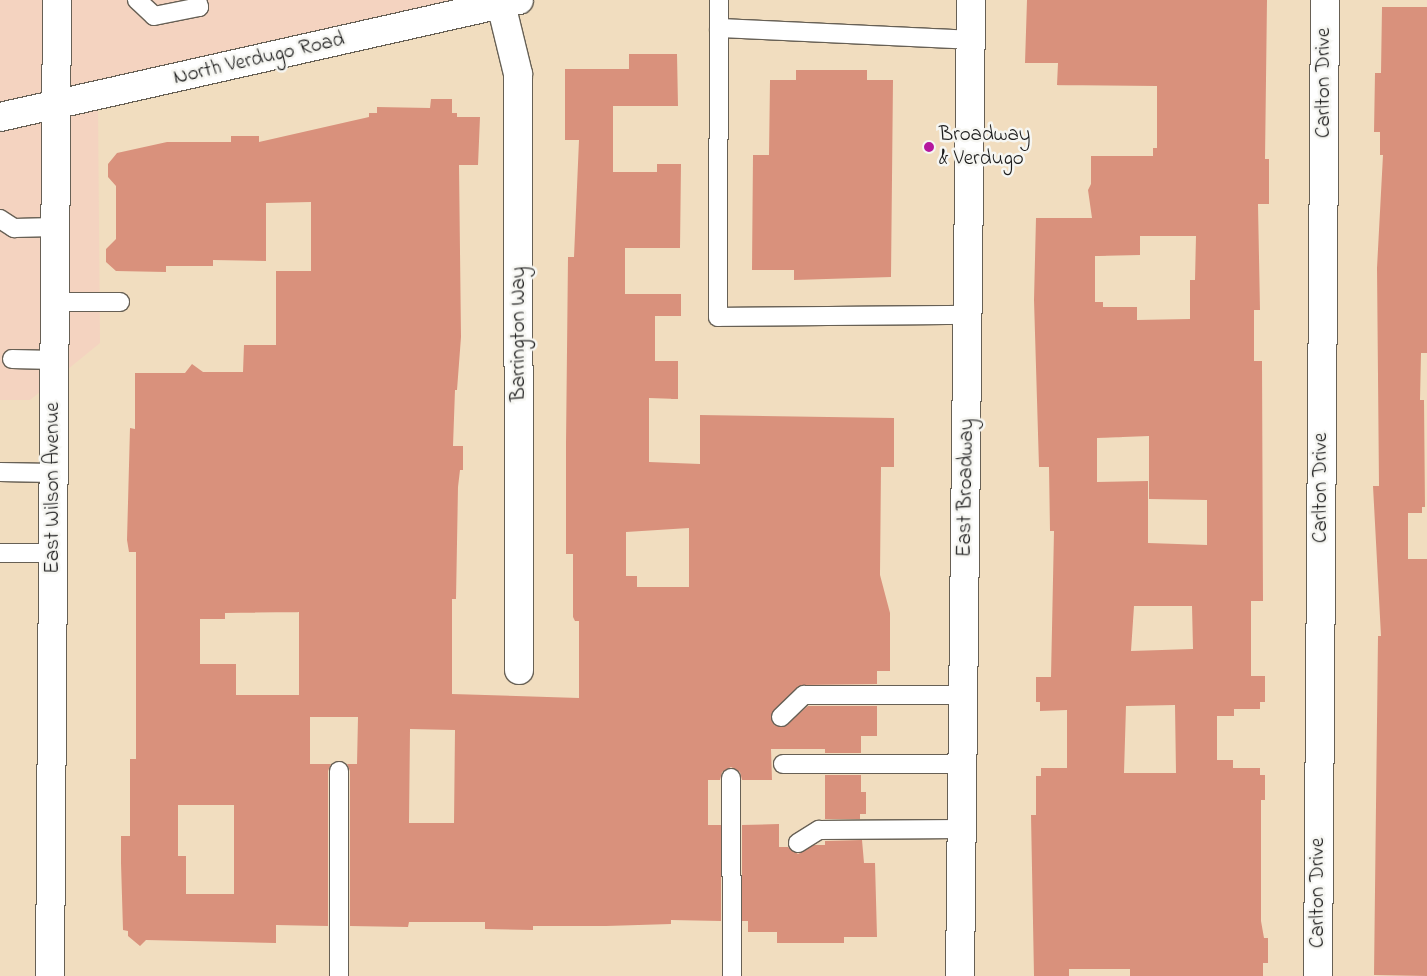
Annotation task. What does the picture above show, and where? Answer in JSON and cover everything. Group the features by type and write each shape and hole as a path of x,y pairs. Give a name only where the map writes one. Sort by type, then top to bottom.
{"street":[{"name":"East Wilson Avenue","path":"50,976 57,0"},
{"name":"East Broadway","path":"960,976 971,0"},
{"name":"Carlton Drive","path":"1318,976 1325,0"},
{"name":"North Verdugo Road","path":"0,117 507,1"},
{"name":"Barrington Way","path":"507,1 518,74 519,670"}],"lane":[{"path":"138,0 154,16 199,7 197,0"},
{"path":"719,0 718,317 968,315"},
{"path":"719,28 970,40"},
{"path":"0,219 14,228 54,227"},
{"path":"54,302 120,302"},
{"path":"12,359 54,360"},
{"path":"0,472 53,473"},
{"path":"0,553 53,553"},
{"path":"781,717 804,695 963,695"},
{"path":"784,764 962,764"},
{"path":"340,771 340,976"},
{"path":"731,778 732,976"},
{"path":"798,843 820,830 962,830"}],"shaded area":[{"path":"0,0 478,0 479,23 98,106 100,343 30,400 0,400"}],"building":[{"path":"1027,0 1267,0 1265,159 1269,159 1269,204 1258,204 1260,310 1254,310 1254,361 1262,361 1263,601 1251,601 1251,676 1265,676 1265,702 1260,702 1260,709 1234,709 1234,716 1217,716 1217,760 1233,760 1233,768 1260,768 1260,775 1265,775 1265,800 1261,800 1261,921 1264,938 1268,938 1268,963 1263,963 1263,976 1130,976 1130,969 1069,969 1069,976 1034,976 1031,815 1036,815 1036,776 1041,776 1041,768 1067,768 1067,710 1040,711 1040,702 1036,702 1036,677 1051,677 1054,531 1050,531 1049,467 1039,467 1034,300 1036,218 1092,218 1088,190 1091,184 1091,156 1153,156 1153,148 1157,148 1157,86 1057,85 1058,63 1025,63","holes":["1140,236 1196,236 1195,280 1190,280 1190,319 1137,320 1137,307 1103,307 1103,302 1095,302 1095,256 1140,255","1149,436 1149,499 1207,500 1207,545 1148,543 1148,481 1097,482 1097,438","1134,606 1192,606 1193,649 1131,651","1175,705 1176,773 1124,773 1126,706"]},
{"path":"1382,7 1427,7 1427,353 1421,353 1420,400 1424,400 1425,507 1422,507 1422,513 1408,513 1408,559 1427,559 1427,976 1374,975 1378,636 1381,636 1373,486 1379,486 1377,268 1383,155 1380,155 1380,132 1374,132 1375,73 1381,73"},
{"path":"629,54 677,54 678,106 613,106 613,172 657,172 657,164 681,164 680,248 625,248 625,294 681,294 681,316 655,316 655,361 678,361 678,399 649,398 649,462 700,464 700,415 894,418 894,467 881,467 880,575 890,613 890,671 877,671 877,684 803,685 771,715 774,725 783,727 808,706 877,706 877,736 861,736 861,753 825,753 825,749 771,749 772,780 742,780 740,772 731,767 722,772 720,780 708,780 708,825 721,825 721,921 671,920 671,924 533,926 533,930 485,929 485,922 409,922 408,927 350,926 350,771 347,764 357,764 358,717 310,717 310,764 331,764 328,771 328,926 276,925 276,943 146,940 140,946 128,936 128,931 123,930 121,863 121,836 130,836 130,759 136,759 136,552 129,552 127,540 130,428 135,429 135,373 185,373 192,364 203,372 243,372 244,345 276,345 276,271 311,271 311,202 266,203 266,261 213,260 213,266 166,266 166,272 116,271 106,262 106,249 116,239 116,186 108,177 108,164 117,153 167,142 231,142 231,136 259,136 259,142 369,117 369,113 377,113 377,107 430,108 431,99 452,99 452,113 457,113 457,117 480,117 478,165 459,165 461,337 457,390 455,390 453,446 463,446 463,470 460,470 458,487 456,599 452,599 452,694 579,698 579,621 575,621 573,617 573,554 566,554 566,443 568,257 574,257 579,140 565,140 565,69 629,69","holes":["689,528 689,587 637,587 637,576 626,576 626,532","299,612 299,695 236,695 236,664 200,664 200,619 225,619 225,613","410,729 455,730 454,823 409,823","178,805 234,805 234,894 186,894 186,856 178,856"]},
{"path":"796,70 867,70 867,80 893,80 891,277 794,280 794,270 752,270 753,155 769,155 770,80 796,80"},
{"path":"825,775 861,775 861,792 866,792 866,814 860,814 860,819 825,819"},
{"path":"779,824 779,847 788,847 798,854 814,845 825,845 825,841 862,840 864,863 875,863 877,937 844,937 844,943 777,943 777,932 748,932 748,921 742,921 742,825"}],"place":[{"name":"Broadway & Verdugo","path":"929,147"}]}
